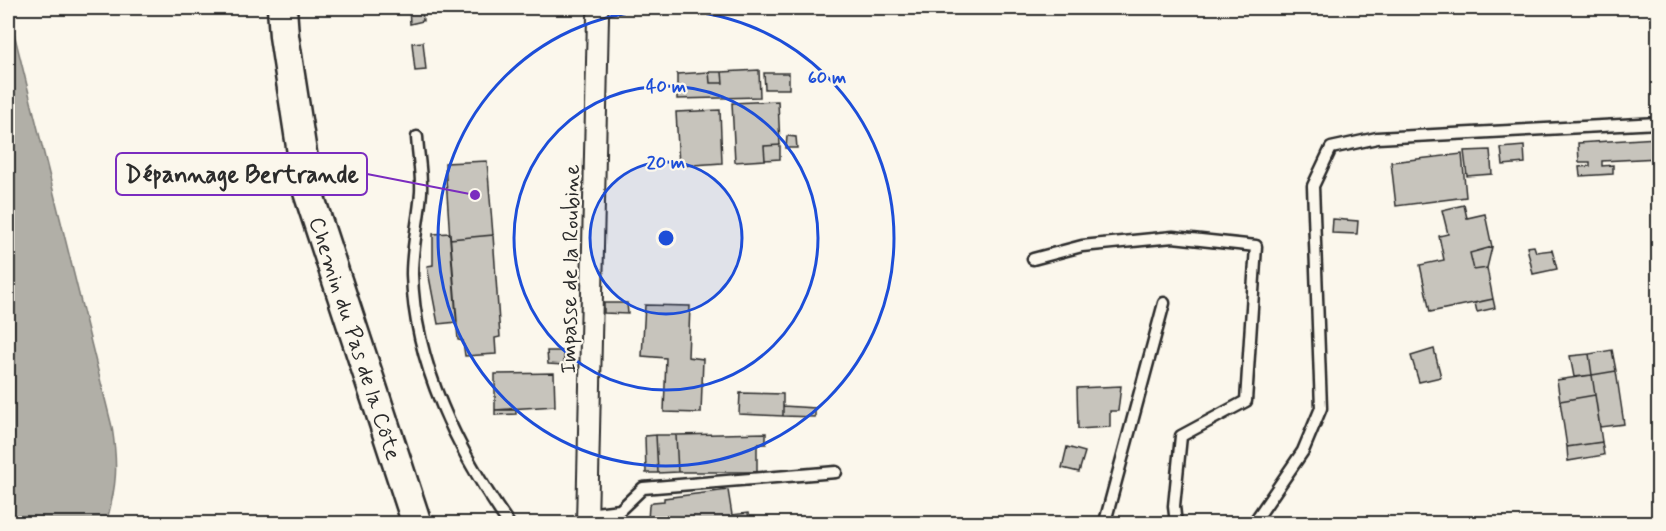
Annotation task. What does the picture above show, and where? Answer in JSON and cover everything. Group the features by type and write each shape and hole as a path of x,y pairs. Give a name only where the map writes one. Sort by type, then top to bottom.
{"street":[{"name":"Chemin du Pas de la Côte","path":"282,8 284,36 308,192 417,524"},
{"name":"Impasse de la Roubine","path":"587,519 598,16"}],"lane":[{"path":"1253,524 1303,451 1321,408 1313,186 1331,148 1377,138 1659,123"},
{"path":"417,137 421,190 413,238 412,274 414,309 421,346 458,441 509,524"},
{"path":"1033,259 1082,246 1173,237 1256,246 1246,401 1181,436 1174,506 1176,524"},
{"path":"1107,524 1106,518 1164,303"},
{"path":"587,519 620,510 643,488 836,472"}],"shaded area":[{"path":"8,9 112,427 115,475 106,523 8,523"}],"building":[{"path":"409,8 422,8 423,21 410,24"},
{"path":"423,42 426,70 415,71 412,43"},
{"path":"759,70 760,97 677,99 677,74 709,72 710,83 723,83 722,72"},
{"path":"709,72 722,72 723,83 710,83"},
{"path":"764,73 789,73 789,89 765,89"},
{"path":"778,101 780,145 764,146 765,160 735,162 732,103"},
{"path":"720,110 722,163 679,166 676,112"},
{"path":"787,136 796,137 797,148 786,148"},
{"path":"1657,138 1658,158 1602,161 1602,166 1613,165 1613,174 1580,176 1579,167 1590,166 1590,162 1579,162 1578,143"},
{"path":"780,145 780,159 765,160 764,146"},
{"path":"1524,146 1525,163 1503,165 1501,148"},
{"path":"1490,150 1492,174 1467,176 1464,151"},
{"path":"1462,154 1466,197 1396,206 1391,162"},
{"path":"487,161 493,235 450,239 445,163"},
{"path":"1464,205 1467,218 1485,214 1492,247 1470,253 1474,270 1487,268 1493,299 1430,312 1420,265 1444,260 1439,236 1448,234 1442,210"},
{"path":"1333,219 1358,221 1357,234 1332,233"},
{"path":"450,233 457,322 438,324 427,266 433,265 433,234"},
{"path":"493,235 500,337 495,338 496,354 465,356 463,341 458,340 450,239"},
{"path":"1534,246 1536,252 1552,250 1557,269 1533,274 1527,247"},
{"path":"1492,247 1487,268 1474,270 1470,253"},
{"path":"1493,299 1495,308 1477,312 1475,303"},
{"path":"604,303 627,303 628,314 604,313"},
{"path":"645,305 690,306 688,357 703,359 701,413 664,412 666,358 642,356"},
{"path":"1434,349 1441,377 1419,382 1411,356"},
{"path":"1612,350 1616,371 1592,375 1589,354"},
{"path":"547,351 564,351 564,365 548,364"},
{"path":"1589,354 1592,375 1574,377 1570,356"},
{"path":"1616,371 1624,424 1600,427 1592,375"},
{"path":"554,373 555,406 495,410 495,374"},
{"path":"1592,375 1595,395 1560,401 1557,380"},
{"path":"1121,386 1118,411 1110,411 1110,427 1078,429 1077,388"},
{"path":"740,393 783,394 783,416 739,414"},
{"path":"1595,395 1602,442 1567,447 1560,401"},
{"path":"783,406 815,408 815,417 783,416"},
{"path":"495,410 516,410 516,414 495,415"},
{"path":"766,433 766,444 757,444 757,472 678,472 676,435"},
{"path":"656,435 676,435 678,472 658,473"},
{"path":"656,435 658,473 646,473 645,436"},
{"path":"1602,442 1604,455 1568,461 1567,447"},
{"path":"1067,447 1085,452 1079,472 1062,468"},
{"path":"728,490 732,515 748,513 750,524 644,524 643,521 648,520 649,506 653,502 664,501 664,498"}],"place":[{"name":"Dépannage Bertrande","path":"475,195"}]}
